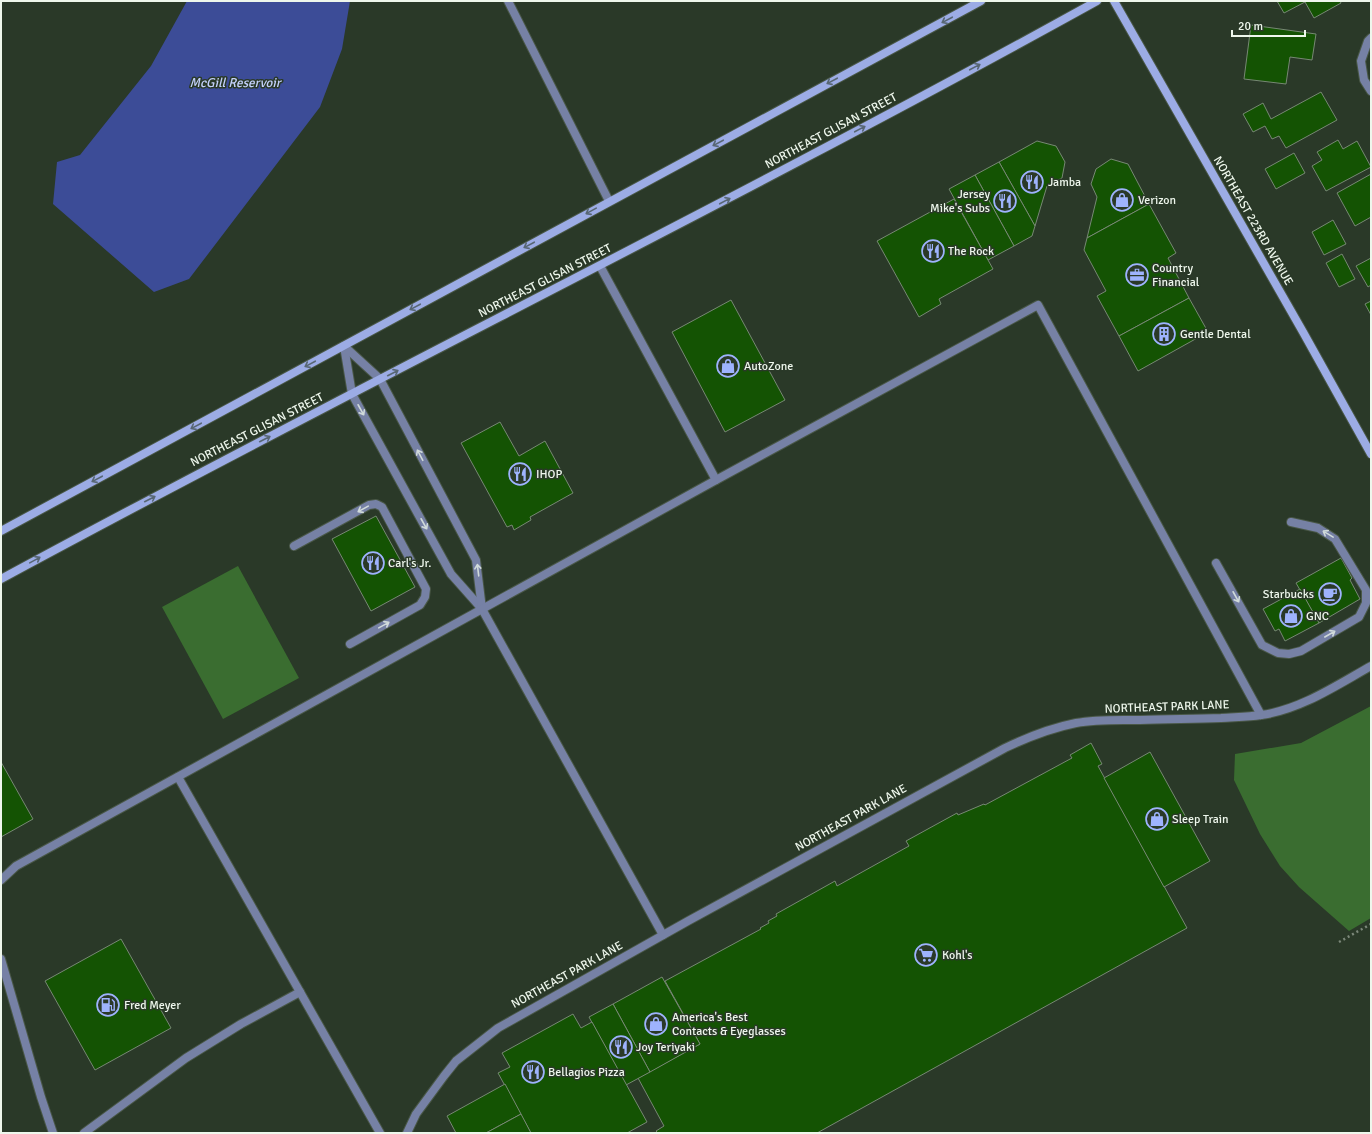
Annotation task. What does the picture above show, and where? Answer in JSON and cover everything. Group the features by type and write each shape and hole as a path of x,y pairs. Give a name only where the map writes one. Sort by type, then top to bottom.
{"main road":[{"path":"1,531 981,1"},
{"name":"NORTHEAST GLISAN STREET","path":"1,579 127,510 600,266 792,165 1097,1"},
{"name":"NORTHEAST 223RD AVENUE","path":"1114,1 1371,454"}],"street":[{"path":"508,1 609,201"},
{"path":"1371,38 1368,41 1361,61 1364,80 1371,91"},
{"path":"600,266 716,480"},
{"path":"1,880 16,866 716,480 1038,305 1261,716"},
{"path":"344,346 380,379 476,560 482,609"},
{"path":"344,346 352,394 451,574 482,609 663,935"},
{"path":"294,546 369,505 376,504 382,507 426,590 425,597 420,605 350,644"},
{"path":"1216,563 1262,645 1278,653 1289,654 1301,651 1359,617 1366,603 1366,590 1335,539 1318,528 1291,522"},
{"name":"NORTHEAST PARK LANE","path":"407,1133 416,1114 456,1061 498,1028 663,935 998,751 1031,736 1054,728 1078,723 1108,720 1261,716 1302,703 1371,666"},
{"path":"178,777 380,1133"},
{"path":"1,960 53,1133"},
{"path":"84,1133 186,1058 241,1024 300,992"}],"path":[{"path":"1339,942 1371,924"}],"green space":[{"path":"238,566 299,678 223,719 162,607"},
{"path":"1371,706 1371,918 1349,931 1299,887 1280,866 1260,834 1234,780 1235,754 1301,743"}],"water":[{"name":"McGill Reservoir","path":"187,1 350,1 342,49 320,107 189,279 154,292 53,204 57,162 80,155 151,66"}],"building":[{"path":"1277,1 1340,1 1341,3 1314,18 1305,2 1284,13"},
{"path":"1251,25 1316,34 1312,60 1290,57 1286,84 1244,79"},
{"path":"1321,92 1337,120 1286,148 1279,136 1272,139 1265,126 1253,132 1243,114 1263,103 1271,119"},
{"path":"1338,140 1343,149 1357,141 1371,167 1326,191 1312,166 1322,160 1317,152"},
{"name":"Jamba","path":"1037,141 1056,146 1065,162 1062,178 1047,186 1035,226 999,162"},
{"path":"1294,153 1305,173 1276,189 1265,169"},
{"name":"Verizon","path":"1111,159 1128,164 1149,204 1087,238 1097,197 1091,184 1096,169"},
{"name":"Jersey Mike's Subs","path":"999,162 1035,226 1032,236 1014,246 975,175"},
{"path":"1371,174 1371,217 1355,226 1337,193"},
{"path":"975,175 1014,246 988,260 949,189"},
{"name":"The Rock","path":"954,199 993,269 939,299 941,304 919,317 877,241"},
{"name":"Country Financial","path":"1149,204 1176,253 1168,258 1189,298 1119,336 1097,296 1106,291 1084,250 1087,238"},
{"path":"1333,220 1346,244 1324,255 1312,232"},
{"path":"1342,254 1355,279 1339,287 1326,263"},
{"path":"1371,258 1371,285 1368,287 1356,266"},
{"name":"Gentle Dental","path":"1189,298 1208,332 1138,371 1119,336"},
{"name":"AutoZone","path":"731,300 785,400 725,432 672,332"},
{"path":"1371,301 1371,315 1365,304"},
{"name":"IHOP","path":"500,422 519,456 545,441 573,493 530,517 531,520 514,530 512,525 507,527 461,443"},
{"name":"Carl's Jr.","path":"376,516 415,587 371,611 332,539"},
{"name":"Starbucks","path":"1341,558 1352,578 1350,580 1360,599 1319,623 1296,583"},
{"name":"GNC","path":"1300,589 1319,623 1285,641 1279,629 1275,631 1263,609"},
{"name":"Kohl's","path":"1091,743 1102,764 1098,766 1187,928 817,1133 658,1133 656,1131 664,1126 638,1078 700,1044 665,981 761,929 760,928 769,923 768,921 777,916 776,914 835,881 837,886 909,846 906,841 957,813 958,815 984,804 985,805 1072,758 1070,755"},
{"name":"Sleep Train","path":"1150,752 1210,861 1164,887 1104,778"},
{"path":"1,762 33,819 1,837"},
{"name":"Fred Meyer","path":"121,939 171,1028 95,1070 45,981"},
{"name":"America's Best Contacts & Eyeglasses","path":"662,977 700,1044 650,1072 613,1004"},
{"name":"Joy Teriyaki","path":"613,1004 650,1072 626,1085 589,1017"},
{"path":"573,1014 581,1028 592,1022 647,1122 627,1133 531,1133 498,1073 510,1067 502,1053"},
{"path":"505,1084 521,1114 486,1133 456,1133 447,1116"},
{"path":"521,1114 531,1133 486,1133"}],"place":[{"name":"Jamba","path":"1032,182"},
{"name":"Verizon","path":"1122,200"},
{"name":"Jersey Mike's Subs","path":"1005,201"},
{"name":"The Rock","path":"933,251"},
{"name":"Country Financial","path":"1137,275"},
{"name":"Gentle Dental","path":"1164,334"},
{"name":"AutoZone","path":"728,366"},
{"name":"IHOP","path":"520,474"},
{"name":"Carl's Jr.","path":"373,563"},
{"name":"Starbucks","path":"1330,594"},
{"name":"GNC","path":"1291,616"},
{"name":"Sleep Train","path":"1157,819"},
{"name":"Kohl's","path":"926,955"},
{"name":"Fred Meyer","path":"108,1005"},
{"name":"America's Best Contacts & Eyeglasses","path":"656,1024"},
{"name":"Joy Teriyaki","path":"621,1047"},
{"name":"Bellagios Pizza","path":"533,1072"}]}
